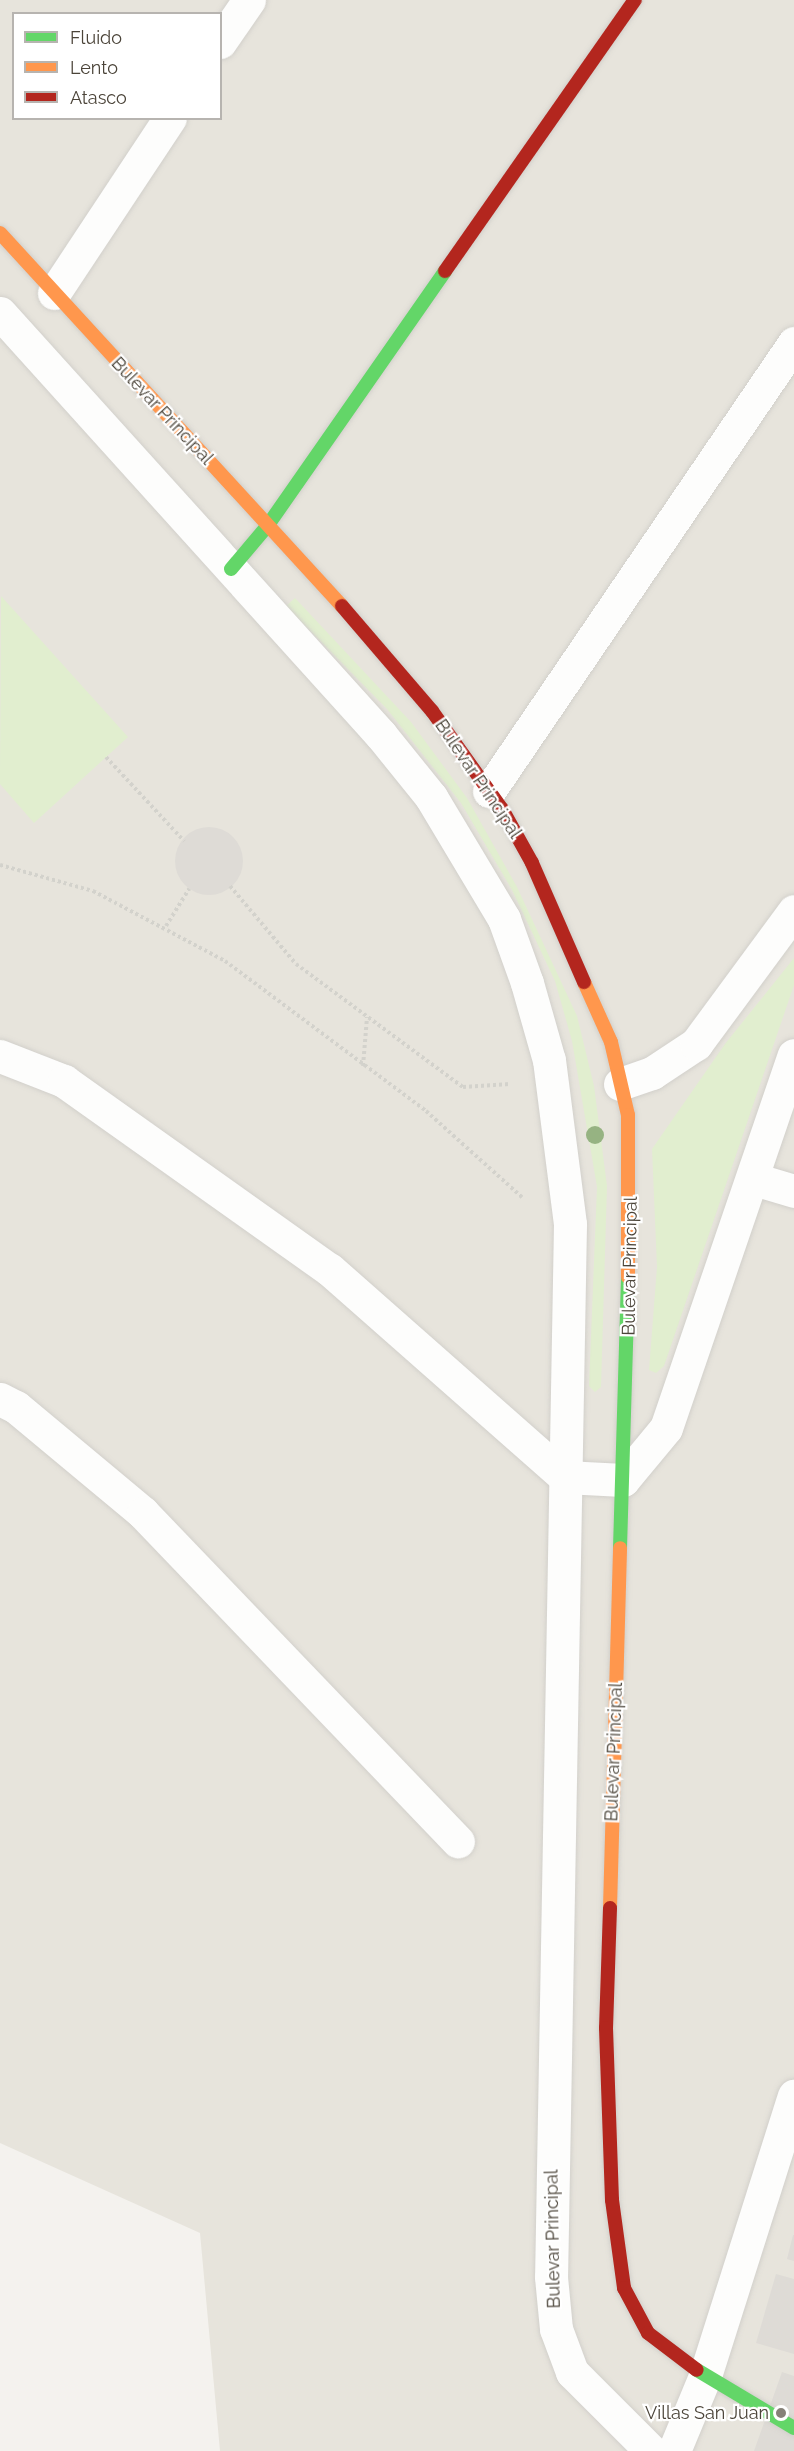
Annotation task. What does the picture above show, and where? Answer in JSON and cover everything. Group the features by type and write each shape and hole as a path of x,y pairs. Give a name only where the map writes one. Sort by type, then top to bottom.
{"street":[{"path":"222,39 249,0"},
{"path":"231,569 268,525 635,0"},
{"path":"54,292 169,120"},
{"name":"Bulevar Principal","path":"0,233 268,525 432,711 489,791 532,862 571,944 611,1042 628,1115 631,1184 606,2028 612,2200 624,2288 648,2333 705,2376 794,2428"},
{"name":"Bulevar Principal","path":"0,313 231,569 431,797 504,919 549,1060 562,1147 570,1224 551,2277 556,2329 572,2372 651,2451"},
{"path":"489,791 794,343"},
{"path":"620,1084 652,1073 696,1044 794,911"},
{"path":"0,1056 64,1081 329,1269 564,1477 623,1480 666,1428 754,1179 794,1055"},
{"path":"754,1179 794,1191"},
{"path":"0,1399 16,1407 143,1513 458,1842"},
{"path":"674,2451 705,2376 794,2096"}],"path":[{"path":"106,757 184,841"},
{"path":"0,866 93,891 166,926 303,1016 363,1065 426,1111 529,1203"},
{"path":"230,886 296,964 463,1087 519,1082"},
{"path":"166,926 189,889"},
{"path":"363,1065 368,1016"}],"shaded area":[{"name":"Villas San Juan","path":"0,0 794,0 794,2451 220,2451 200,2233 0,2143"}],"green space":[{"path":"1,596 128,737 34,823 0,784"},
{"path":"295,598 411,722 467,798 517,887 577,1016 594,1086 607,1186 601,1387 595,1392 589,1386 597,1187 572,1041 555,981 512,890 461,803 387,709 286,606"},
{"path":"794,958 794,985 664,1366 656,1373 649,1370 657,1267 652,1149 725,1044"}],"building":[{"path":"209,827 222,830 233,837 240,848 243,861 240,874 233,885 222,892 209,895 196,892 185,885 178,874 175,861 178,848 185,837 196,830"},
{"path":"794,2235 794,2261 787,2259"},
{"path":"776,2274 794,2279 794,2354 756,2343"},
{"name":"Villas San Juan","path":"782,2372 794,2376 794,2451 754,2451"}],"traffic: fast":[{"path":"231,569 268,525 445,271"},
{"path":"620,1548 628,1277"},
{"path":"697,2370 794,2428"}],"traffic: slow":[{"path":"0,233 342,606"},
{"path":"584,982 611,1042 628,1115 628,1277"},
{"path":"610,1908 620,1548"}],"traffic: jam":[{"path":"445,271 635,0"},
{"path":"342,606 432,711 502,809 532,863 584,982"},
{"path":"610,1908 606,2028 612,2200 624,2288 648,2333 697,2370"}],"place":[{"name":"Villas San Juan","path":"781,2413"}]}
